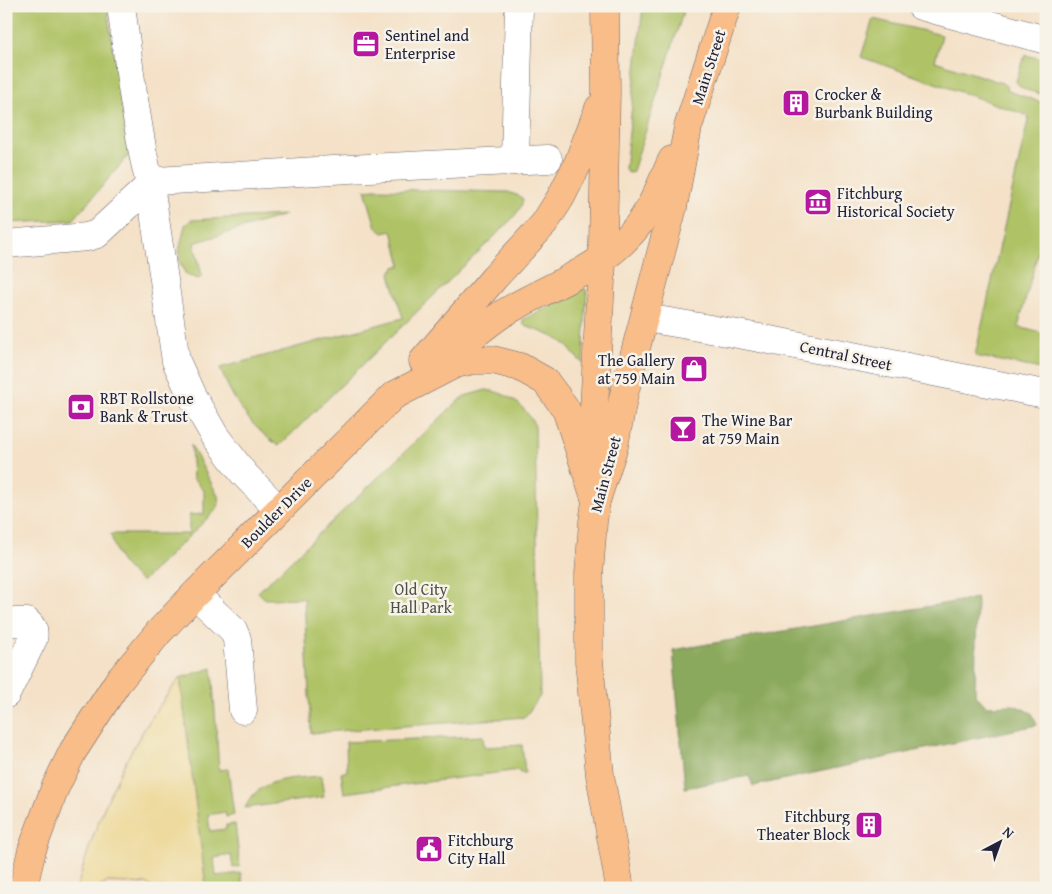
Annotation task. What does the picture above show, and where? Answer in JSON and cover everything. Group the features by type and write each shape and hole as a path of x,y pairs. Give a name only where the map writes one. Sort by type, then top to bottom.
{"highway":[{"name":"Main Street","path":"605,6 606,91 602,258 589,574 589,661 600,775 620,888"},
{"name":"Main Street","path":"593,490 614,446 624,394 673,208 688,127 727,6"},
{"name":"Main Street","path":"393,396 494,278 544,224 561,197 578,163 606,91"},
{"name":"Main Street","path":"393,396 465,344 490,322 564,282 610,253 637,226 647,212 688,127"},
{"name":"Boulder Drive","path":"23,888 32,850 55,788 73,751 116,683 159,632 195,594 393,396 455,364 473,360 493,360 520,367 545,381 566,409 593,490"}],"street":[{"path":"121,6 132,88 150,185 176,361 196,403 215,436 244,474 278,509"},
{"path":"515,161 519,6"},
{"path":"921,6 1046,40"},
{"path":"6,244 87,237 97,234 150,185 167,180 548,159"},
{"name":"Central Street","path":"645,318 832,351 925,372 1046,394"},
{"path":"195,594 236,635 243,710"},
{"path":"6,622 27,622 35,632 6,694"}],"green space":[{"path":"6,6 107,6 129,155 73,220 6,223"},
{"path":"643,6 685,6 631,173 625,169"},
{"path":"873,19 942,35 935,61 1002,83 1007,87 1008,91 1046,104 1043,120 1046,121 1046,223 1018,327 1041,333 1044,344 1046,344 1046,370 975,356 1029,116 861,57"},
{"path":"1025,55 1046,60 1046,95 1025,89 1016,81"},
{"path":"365,190 508,192 523,199 520,209 509,222 279,446 259,430 243,412 230,391 220,368 403,318 390,274 395,267 401,265 392,231 383,233 376,227"},
{"path":"285,215 194,243 202,275 199,279 186,275 179,260 180,247 185,225 191,220"},
{"path":"585,289 587,290 583,363 562,342 525,326 523,320"},
{"name":"Old City Hall Park","path":"486,390 502,394 516,402 526,412 535,426 540,696 525,717 311,733 304,598 265,599 258,592 456,403 465,396"},
{"path":"191,445 218,496 219,504 217,509 142,582 121,561 111,534 189,534 189,515 204,514 204,491 193,478"},
{"path":"977,598 975,694 986,706 1014,705 1032,713 1037,725 753,786 749,776 685,788 673,650"},
{"path":"212,668 219,770 228,769 234,815 226,817 225,812 208,815 210,831 226,829 226,825 235,824 240,866 233,868 231,855 214,858 216,876 241,873 243,888 206,888 180,678"},
{"path":"483,736 484,747 522,745 525,773 520,773 519,770 344,793 341,773 347,771 346,742"},
{"path":"321,776 324,797 245,808 259,790 277,781"}],"sand":[{"path":"180,678 206,888 153,888 147,884 108,882 99,888 77,888 95,832 118,778 146,727"}],"place":[{"name":"Sentinel and Enterprise","path":"366,44"},
{"name":"Crocker & Burbank Building","path":"796,103"},
{"name":"Fitchburg Historical Society","path":"818,202"},
{"name":"The Gallery at 759 Main","path":"694,369"},
{"name":"RBT Rollstone Bank & Trust","path":"81,407"},
{"name":"The Wine Bar at 759 Main","path":"683,429"},
{"name":"Fitchburg Theater Block","path":"869,825"},
{"name":"Fitchburg City Hall","path":"429,849"}]}
